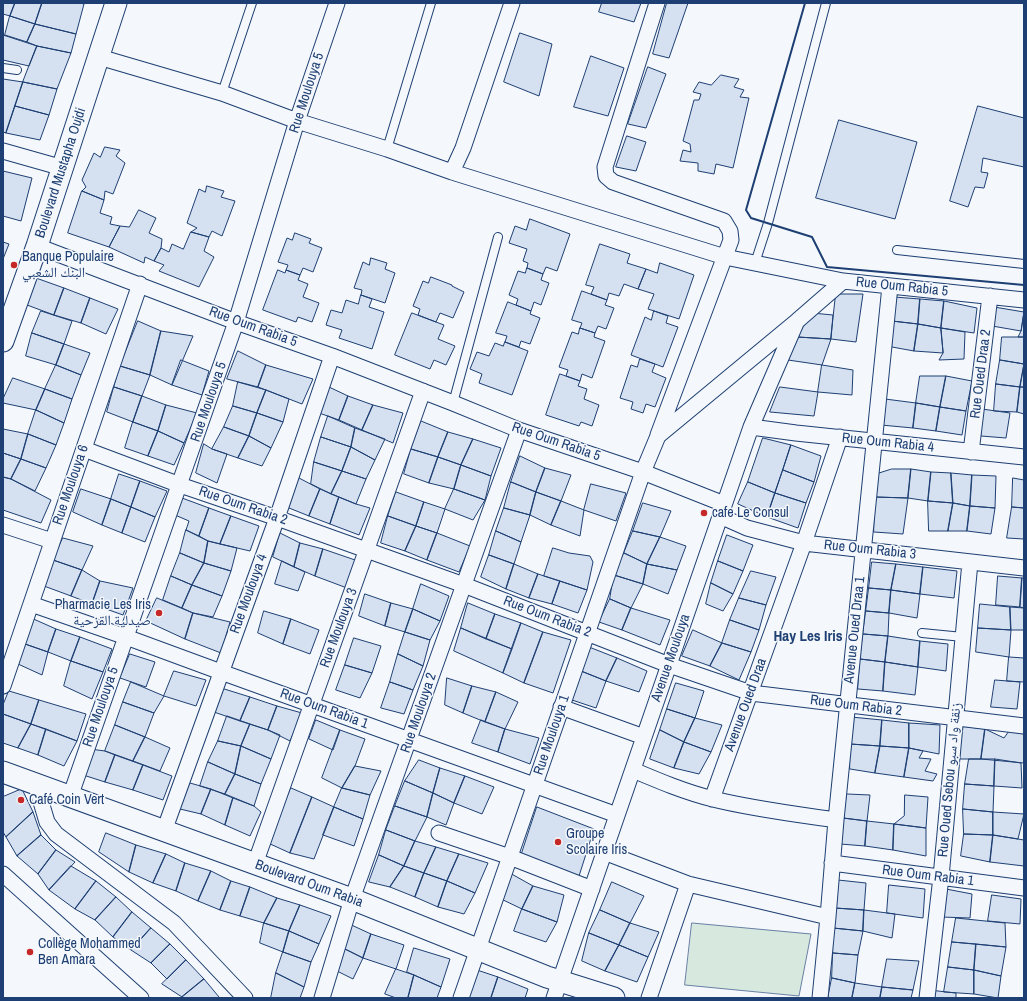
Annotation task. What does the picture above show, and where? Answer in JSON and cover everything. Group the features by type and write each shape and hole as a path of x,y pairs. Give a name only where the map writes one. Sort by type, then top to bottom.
{"street":[{"name":"Boulevard Mustapha Oujdi","path":"3,341 37,246 116,3"},
{"name":"Rue Moulouya 5","path":"70,797 236,322 297,121 337,3"},
{"path":"452,172 463,148 512,3"},
{"path":"657,3 605,167 606,176 613,182 724,221 730,231 731,240 658,436"},
{"path":"99,57 222,93 297,121 387,149 452,172 725,257 843,281"},
{"path":"3,151 63,168"},
{"name":"Rue Oum Rabia 5","path":"37,246 140,284 236,322 332,356 519,430 643,472 658,436 843,281 1024,300"},
{"name":"Rue Moulouya 6","path":"3,686 9,647 31,604 140,284"},
{"name":"Avenue Oued Draa 1","path":"820,998 847,705 890,286"},
{"name":"Rue Oued Draa 2","path":"971,452 990,296"},
{"name":"Avenue Moulouya","path":"557,990 751,427 797,321"},
{"name":"Rue Moulouya 4","path":"164,831 276,518 332,356"},
{"name":"Rue Moulouya 3","path":"255,864 423,391"},
{"name":"Rue Oum Rabia 4","path":"751,427 840,438 1024,457"},
{"name":"Rue Moulouya 2","path":"322,998 352,899 519,430"},
{"name":"Avenue Oued Draa","path":"712,799 751,693 840,438"},
{"name":"Rue Oum Rabia 2","path":"84,448 180,485 464,585 669,665 751,693 1024,726"},
{"name":"Rue Oum Rabia 3","path":"643,472 722,510 747,528 804,543 1024,568"},
{"name":"Rue Moulouya 1","path":"461,998 643,472"},
{"path":"3,525 52,541"},
{"name":"Rue Oued Sebou زنقة واد سبو","path":"927,998 956,718 970,562"},
{"name":"Rue Oum Rabia 1","path":"31,604 617,815"},
{"path":"561,708 644,737"},
{"path":"633,770 666,784 712,799 770,811 836,820"},
{"name":"Boulevard Oum Rabia","path":"3,772 352,899 478,949 557,990 614,998"},
{"path":"36,785 47,822 56,834 174,923 245,998"},
{"path":"439,833 510,857 592,889"},
{"path":"604,852 688,884 828,917"},
{"name":"Rue Oum Rabia 1","path":"832,863 1024,888"},
{"path":"3,874 141,998"},
{"path":"648,998 688,884"}],"lane":[{"path":"222,93 252,3"},
{"path":"387,149 432,3"},
{"path":"755,263 768,223 826,3"},
{"path":"3,68 17,70"},
{"path":"453,403 498,237"},
{"path":"898,250 1024,264"},
{"path":"922,633 963,637"}],"shaded area":[{"path":"692,923 811,934 799,996 685,985"}],"building":[{"path":"3,3 15,3 10,16 3,14"},
{"path":"15,3 42,3 35,24 10,16"},
{"path":"42,3 84,4 76,34 35,24"},
{"path":"602,3 641,3 634,22 599,12"},
{"path":"667,3 688,3 669,58 653,54"},
{"path":"10,16 35,24 27,42 5,35"},
{"path":"35,24 76,34 71,53 37,46 27,42"},
{"path":"520,33 552,44 539,96 504,82"},
{"path":"3,35 37,46 29,66 3,60"},
{"path":"37,46 71,53 57,89 23,82"},
{"path":"591,56 624,68 608,116 574,107"},
{"path":"648,67 666,74 646,128 628,124"},
{"path":"721,75 739,79 734,87 744,90 740,97 749,98 733,168 716,164 714,174 698,171 698,163 680,161 683,150 691,152 690,144 683,141 694,100 699,100 701,94 693,92 699,82 711,85"},
{"path":"3,79 23,82 6,133 3,132"},
{"path":"23,82 57,89 49,115 15,106"},
{"path":"15,106 49,115 40,140 6,133"},
{"path":"978,106 1024,118 1024,167 983,158 981,172 988,173 984,188 975,187 968,207 950,201"},
{"path":"839,120 917,142 895,219 816,198"},
{"path":"627,136 646,142 636,171 616,167"},
{"path":"105,147 120,150 116,156 125,163 113,194 105,191 104,200 82,191 86,187 82,180 94,153 100,157"},
{"path":"3,171 32,178 21,221 3,216"},
{"path":"207,186 224,191 221,197 235,201 222,236 212,231 209,237 191,232 197,228 187,223 199,189 205,192"},
{"path":"82,191 104,200 100,213 112,217 110,224 120,226 109,247 68,233"},
{"path":"139,210 156,218 149,233 162,239 161,248 154,261 145,257 144,263 109,247 120,226 129,227"},
{"path":"530,219 570,234 557,271 546,267 543,274 527,268 528,263 523,261 527,249 509,243 515,226 526,230"},
{"path":"191,232 209,237 204,251 214,257 199,287 159,271 164,265 154,261 161,248 169,252 172,244 183,249"},
{"path":"295,233 311,239 309,243 322,248 313,272 303,268 300,275 286,270 288,265 278,262 287,238 292,240"},
{"path":"3,242 9,244 3,259"},
{"path":"600,244 630,254 627,263 646,269 638,289 624,284 619,296 609,293 607,300 591,294 594,287 586,285"},
{"path":"371,258 387,263 385,269 395,273 385,303 361,295 362,290 354,288 363,262 369,265"},
{"path":"660,263 694,275 679,319 648,309 654,294 638,289 646,269 657,273"},
{"path":"527,268 543,274 541,280 549,283 541,305 534,302 531,311 516,305 518,299 509,295 518,271 525,273"},
{"path":"278,270 285,273 286,270 300,275 298,280 308,284 303,297 319,303 312,322 298,317 296,322 263,310"},
{"path":"431,277 452,285 464,292 453,318 440,313 436,322 418,315 420,309 413,306 423,281 428,283"},
{"path":"36,278 64,288 54,315 27,305"},
{"path":"64,288 90,298 81,323 54,315"},
{"path":"582,291 607,300 605,305 614,308 606,329 598,326 595,333 580,328 582,323 572,320"},
{"path":"836,294 863,294 856,342 831,339"},
{"path":"361,295 372,299 369,307 384,312 372,349 339,338 342,330 326,325 331,310 342,313 346,300 358,304"},
{"path":"894,297 920,299 918,324 892,321"},
{"path":"90,298 118,309 106,334 81,323"},
{"path":"920,299 944,301 941,328 918,324"},
{"path":"944,301 977,308 974,333 941,328"},
{"path":"508,302 531,311 530,314 540,318 530,344 521,341 519,347 505,342 507,336 496,333"},
{"path":"994,307 1024,312 1021,331 992,326"},
{"path":"41,311 72,321 64,344 32,333"},
{"path":"654,311 668,316 666,323 678,327 663,367 631,355 645,317 651,320"},
{"path":"1024,312 1024,337 1018,337 1021,331"},
{"path":"412,313 444,325 438,339 455,346 446,365 434,360 430,369 395,355"},
{"path":"812,313 833,315 831,339 797,337"},
{"path":"138,321 161,331 150,375 120,366"},
{"path":"892,321 918,324 914,351 892,347"},
{"path":"918,324 941,328 943,353 914,351"},
{"path":"580,328 595,333 594,337 605,341 592,378 582,374 580,381 566,376 568,370 559,367 572,332 578,334"},
{"path":"941,328 965,332 964,359 939,360 943,353"},
{"path":"161,331 193,336 172,385 150,375"},
{"path":"32,333 64,344 56,365 26,356"},
{"path":"797,337 831,339 822,365 788,360"},
{"path":"1002,337 1024,337 1024,364 1000,360"},
{"path":"505,342 528,351 512,395 479,383 482,374 470,369 477,352 489,356 495,343 503,346"},
{"path":"64,344 90,353 81,375 56,365"},
{"path":"238,351 266,365 258,387 227,379"},
{"path":"640,359 655,364 652,372 666,378 655,407 646,404 643,413 631,409 633,402 620,398 631,365 637,367"},
{"path":"181,360 209,371 202,395 172,385"},
{"path":"1000,360 1024,364 1020,387 996,384"},
{"path":"1024,364 1024,387 1020,387"},
{"path":"56,365 81,375 72,399 45,389"},
{"path":"266,365 313,379 302,404 258,387"},
{"path":"822,365 853,370 852,395 818,392"},
{"path":"120,366 150,375 142,396 114,387"},
{"path":"560,374 580,381 578,386 587,389 584,399 599,405 592,426 581,422 579,426 546,415"},
{"path":"920,376 946,376 940,407 916,403"},
{"path":"946,376 972,381 966,411 940,407"},
{"path":"13,378 45,389 36,410 3,403 3,399"},
{"path":"238,382 266,390 257,413 233,406"},
{"path":"996,384 1020,387 1017,412 994,411"},
{"path":"114,387 142,396 133,422 107,412"},
{"path":"329,387 348,396 339,420 319,413"},
{"path":"780,387 818,392 814,416 770,412"},
{"path":"1020,387 1024,387 1024,414 1017,412"},
{"path":"45,389 72,399 64,423 36,410"},
{"path":"266,390 289,399 283,422 257,413"},
{"path":"142,396 166,405 158,431 133,422"},
{"path":"348,396 373,405 362,430 339,420"},
{"path":"885,399 916,403 913,428 881,425"},
{"path":"916,403 940,407 936,431 913,428"},
{"path":"166,405 197,413 184,443 158,431"},
{"path":"373,405 403,413 393,443 362,430"},
{"path":"233,406 257,413 249,436 224,427"},
{"path":"940,407 966,411 962,435 936,431"},
{"path":"982,409 1010,413 1006,438 981,436"},
{"path":"36,410 64,423 56,445 28,434"},
{"path":"257,413 283,422 271,448 249,436"},
{"path":"328,416 355,428 351,447 321,437"},
{"path":"421,421 448,432 438,457 411,449"},
{"path":"133,422 158,431 148,456 125,448"},
{"path":"224,427 249,436 238,458 212,449"},
{"path":"355,428 385,439 375,460 351,447"},
{"path":"3,429 28,434 21,459 3,453"},
{"path":"158,431 184,443 174,465 148,456"},
{"path":"448,432 473,439 461,465 438,457"},
{"path":"28,434 56,445 46,468 21,459"},
{"path":"249,436 271,448 262,466 238,458"},
{"path":"321,437 351,447 342,471 314,462"},
{"path":"763,438 791,445 775,493 748,482"},
{"path":"473,439 501,448 491,476 461,465"},
{"path":"204,444 212,449 227,454 217,483 196,473"},
{"path":"791,445 821,456 814,482 783,470"},
{"path":"351,447 375,460 366,479 342,471"},
{"path":"411,449 438,457 429,483 404,474"},
{"path":"3,453 21,459 11,479 3,477"},
{"path":"520,456 545,468 536,492 511,482"},
{"path":"438,457 461,465 454,489 429,483"},
{"path":"21,459 46,468 35,491 11,479"},
{"path":"314,462 342,471 331,494 311,484"},
{"path":"461,465 491,476 485,500 454,489"},
{"path":"545,468 571,475 561,501 536,492"},
{"path":"892,469 911,469 908,498 875,497 877,474"},
{"path":"911,469 931,472 928,501 908,498"},
{"path":"783,470 814,482 806,503 775,493"},
{"path":"342,471 366,479 356,504 331,494"},
{"path":"931,472 951,473 953,503 928,501"},
{"path":"951,473 972,475 970,506 953,503"},
{"path":"119,474 140,481 131,507 111,499"},
{"path":"972,475 996,476 995,508 970,506"},
{"path":"3,477 11,479 51,500 41,523 3,510"},
{"path":"299,478 320,489 309,516 284,506"},
{"path":"1013,478 1024,480 1024,508 1012,507"},
{"path":"140,481 167,491 155,517 131,507"},
{"path":"511,482 536,492 530,515 504,508"},
{"path":"748,482 775,493 767,517 738,504"},
{"path":"591,484 626,493 616,521 584,510"},
{"path":"81,489 111,499 102,525 73,512"},
{"path":"320,489 339,497 330,524 309,516"},
{"path":"454,489 485,500 473,520 445,509"},
{"path":"396,492 424,502 416,526 388,516"},
{"path":"536,492 561,501 551,525 530,515"},
{"path":"775,493 806,503 798,528 767,517"},
{"path":"339,497 370,508 359,535 330,524"},
{"path":"875,497 908,498 903,534 874,532"},
{"path":"182,498 209,508 199,536 186,530 189,521 175,515"},
{"path":"111,499 131,507 122,533 102,525"},
{"path":"561,501 584,510 580,536 551,525"},
{"path":"928,501 953,503 948,531 929,531"},
{"path":"424,502 445,509 437,533 416,526"},
{"path":"643,503 671,511 660,537 633,531"},
{"path":"953,503 970,506 967,531 948,531"},
{"path":"970,506 995,508 991,534 967,531"},
{"path":"131,507 155,517 145,542 122,533"},
{"path":"1012,507 1024,508 1024,539 1007,538"},
{"path":"209,508 231,516 220,544 208,541 199,536"},
{"path":"504,508 530,515 521,542 496,531"},
{"path":"231,516 259,526 250,551 220,544"},
{"path":"388,516 416,526 405,551 381,543"},
{"path":"416,526 437,533 427,560 405,551"},
{"path":"186,530 208,541 204,563 180,553"},
{"path":"496,531 521,542 514,564 489,555"},
{"path":"633,531 660,537 647,564 624,553"},
{"path":"280,533 300,543 294,567 273,557"},
{"path":"437,533 470,546 459,572 427,560"},
{"path":"727,535 753,545 743,571 718,561"},
{"path":"660,537 686,546 677,570 647,564"},
{"path":"63,538 93,546 82,570 53,560"},
{"path":"208,541 237,548 231,571 204,563"},
{"path":"300,543 323,549 315,576 294,567"},
{"path":"553,548 569,553 590,556 593,562 587,590 544,576"},
{"path":"323,549 358,561 347,588 315,576"},
{"path":"180,553 204,563 192,585 171,576"},
{"path":"624,553 647,564 643,584 614,575"},
{"path":"489,555 514,564 506,589 481,577"},
{"path":"53,560 82,570 71,596 44,586"},
{"path":"282,561 305,572 298,591 275,584"},
{"path":"718,561 743,571 733,594 711,583"},
{"path":"872,562 896,564 891,590 869,588"},
{"path":"204,563 231,571 222,596 192,585"},
{"path":"514,564 538,574 529,598 506,589"},
{"path":"647,564 677,570 668,594 643,584"},
{"path":"896,564 923,567 920,594 891,590"},
{"path":"923,567 957,571 954,598 920,594"},
{"path":"82,570 100,581 92,604 71,596"},
{"path":"751,571 776,577 766,605 739,598"},
{"path":"538,574 560,581 552,604 529,598"},
{"path":"614,575 643,584 631,608 610,599"},
{"path":"171,576 192,585 182,608 163,600"},
{"path":"998,576 1022,578 1020,607 996,605"},
{"path":"1022,578 1024,578 1024,608 1020,607"},
{"path":"100,581 133,588 123,615 92,604"},
{"path":"560,581 587,590 578,613 552,604"},
{"path":"711,583 733,594 723,611 706,604"},
{"path":"421,584 449,596 440,621 413,609"},
{"path":"192,585 222,596 213,617 193,613 182,608"},
{"path":"869,588 891,590 889,613 866,611"},
{"path":"891,590 920,594 917,618 889,613"},
{"path":"365,594 391,603 385,626 359,616"},
{"path":"157,598 193,613 185,639 146,621"},
{"path":"739,598 766,605 759,630 730,620"},
{"path":"610,599 631,608 622,630 599,622"},
{"path":"391,603 413,609 405,632 385,626"},
{"path":"468,603 495,614 486,639 461,628"},
{"path":"980,604 1010,607 1011,630 978,628"},
{"path":"1010,607 1024,608 1024,630 1011,630"},
{"path":"631,608 670,620 660,645 622,630"},
{"path":"413,609 440,621 430,640 405,632"},
{"path":"264,611 291,619 283,644 258,633"},
{"path":"866,611 889,613 888,636 863,634"},
{"path":"193,613 230,622 221,653 185,639"},
{"path":"495,614 521,623 512,649 486,639"},
{"path":"29,617 56,629 48,652 25,644"},
{"path":"291,619 319,630 310,654 283,644"},
{"path":"730,620 759,630 751,652 722,643"},
{"path":"521,623 543,632 524,683 503,673"},
{"path":"461,628 512,649 503,673 454,651"},
{"path":"978,628 1011,630 1009,657 976,652"},
{"path":"56,629 80,637 71,661 48,652"},
{"path":"693,630 722,643 710,666 682,656"},
{"path":"405,632 430,640 423,666 398,654"},
{"path":"543,632 571,640 553,693 524,683"},
{"path":"863,634 888,636 885,662 860,659"},
{"path":"888,636 920,641 918,667 885,662"},
{"path":"80,637 112,649 103,672 71,661"},
{"path":"354,638 381,646 372,673 345,665"},
{"path":"920,641 948,644 946,671 918,667"},
{"path":"722,643 751,652 739,680 710,666"},
{"path":"25,644 48,652 42,675 18,664"},
{"path":"589,647 617,658 606,681 581,671"},
{"path":"130,654 155,662 146,687 120,678"},
{"path":"398,654 423,666 413,690 390,682"},
{"path":"1009,657 1024,658 1024,682 1007,681"},
{"path":"617,658 647,671 639,692 606,681"},
{"path":"860,659 885,662 883,691 858,689"},
{"path":"71,661 103,672 92,699 64,686"},
{"path":"885,662 918,667 915,695 883,691"},
{"path":"345,665 372,673 360,698 336,690"},
{"path":"174,671 206,680 196,706 164,696"},
{"path":"581,671 606,681 596,708 572,700"},
{"path":"447,678 472,686 463,713 445,705"},
{"path":"995,680 1020,682 1017,709 991,707"},
{"path":"131,682 164,696 154,713 123,702"},
{"path":"390,682 413,690 404,714 381,708"},
{"path":"676,683 704,691 695,718 667,709"},
{"path":"472,686 496,692 485,722 463,713"},
{"path":"221,688 250,697 240,721 211,711"},
{"path":"9,691 39,700 31,724 3,714 3,705"},
{"path":"496,692 518,702 505,729 485,722"},
{"path":"250,697 277,706 268,730 240,721"},
{"path":"39,700 86,714 77,741 31,724"},
{"path":"123,702 154,713 145,737 115,725"},
{"path":"277,706 302,713 290,741 268,730"},
{"path":"667,709 695,718 684,742 660,730"},
{"path":"3,714 31,724 18,748 3,743"},
{"path":"227,716 250,724 241,746 218,741"},
{"path":"851,717 882,720 880,746 850,744"},
{"path":"695,718 722,725 711,752 684,742"},
{"path":"316,720 340,730 333,750 309,739"},
{"path":"481,720 505,729 498,752 472,743"},
{"path":"882,720 909,723 909,748 880,746"},
{"path":"909,723 940,725 939,754 909,748"},
{"path":"31,724 46,729 38,755 18,748"},
{"path":"250,724 280,735 271,759 241,746"},
{"path":"115,725 145,737 133,761 105,751"},
{"path":"961,726 985,729 981,759 957,759"},
{"path":"46,729 77,741 64,766 38,755"},
{"path":"505,729 539,738 530,764 498,752"},
{"path":"985,729 1004,738 1009,731 1024,734 1024,763 981,759"},
{"path":"340,730 365,739 355,766 342,788 322,778"},
{"path":"660,730 684,742 674,768 650,759"},
{"path":"145,737 170,748 160,771 133,761"},
{"path":"218,741 241,746 235,774 208,762"},
{"path":"684,742 711,752 699,774 674,768"},
{"path":"850,744 880,746 875,773 850,769"},
{"path":"241,746 271,759 261,784 235,774"},
{"path":"880,746 909,748 904,777 875,773"},
{"path":"909,748 923,751 919,758 931,759 925,771 937,774 933,781 904,777"},
{"path":"90,749 105,751 115,755 105,782 80,774"},
{"path":"115,755 143,765 133,790 105,782"},
{"path":"969,759 995,759 994,786 965,784"},
{"path":"995,759 1021,763 1022,788 994,786"},
{"path":"419,760 440,768 433,793 405,781"},
{"path":"208,762 235,774 225,794 200,786"},
{"path":"143,765 172,776 163,800 133,790"},
{"path":"355,766 381,771 370,795 342,788"},
{"path":"440,768 465,776 454,803 433,793"},
{"path":"235,774 261,784 254,806 225,794"},
{"path":"465,776 494,787 482,814 454,803"},
{"path":"405,781 433,793 427,817 395,806"},
{"path":"190,783 211,789 201,814 180,809"},
{"path":"965,784 994,786 993,812 963,809"},
{"path":"291,788 312,797 290,853 268,843"},
{"path":"342,788 370,795 363,819 334,807"},
{"path":"22,789 33,812 6,837 3,832 3,797"},
{"path":"211,789 233,798 225,825 201,814"},
{"path":"433,793 454,803 446,825 427,817"},
{"path":"847,794 870,795 867,821 843,818"},
{"path":"905,795 928,797 926,828 894,824 904,816"},
{"path":"312,797 334,807 314,859 290,853"},
{"path":"233,798 254,806 261,812 250,836 225,825"},
{"path":"395,806 427,817 415,841 386,830"},
{"path":"334,807 363,819 354,846 323,835"},
{"name":"Groupe Scolaire Iris","path":"537,807 594,829 579,876 521,856"},
{"path":"963,809 993,812 993,835 964,834"},
{"path":"33,812 41,835 17,856 6,837"},
{"path":"993,812 1024,814 1018,839 993,835"},
{"path":"843,818 867,821 865,846 840,844"},
{"path":"867,821 894,824 893,850 865,846"},
{"path":"894,824 926,828 926,856 893,850"},
{"path":"386,830 415,841 404,866 379,855"},
{"path":"106,833 136,845 129,872 99,852"},
{"path":"964,834 993,835 990,862 961,856"},
{"path":"41,835 56,850 38,874 17,856"},
{"path":"993,835 1024,840 1024,866 990,862"},
{"path":"415,841 436,847 424,873 404,866"},
{"path":"136,845 166,854 153,883 129,872"},
{"path":"436,847 459,854 447,881 424,873"},
{"path":"56,850 75,862 49,890 38,874"},
{"path":"166,854 185,863 176,891 153,883"},
{"path":"459,854 488,863 475,893 447,881"},
{"path":"379,855 404,866 390,887 369,882"},
{"path":"185,863 211,871 198,901 176,891"},
{"path":"71,866 96,881 75,909 49,890"},
{"path":"404,866 424,873 415,897 390,887"},
{"path":"211,871 231,881 220,910 198,901"},
{"path":"508,872 533,886 522,909 497,897"},
{"path":"424,873 447,881 438,907 415,897"},
{"path":"838,880 866,883 864,910 835,908"},
{"path":"96,881 116,897 95,920 75,909"},
{"path":"231,881 250,887 240,916 220,910"},
{"path":"447,881 475,893 464,914 438,907"},
{"path":"612,882 644,896 630,923 600,910"},
{"path":"889,885 925,889 923,918 887,913"},
{"path":"533,886 564,895 557,922 522,909"},
{"path":"250,887 277,898 264,923 240,916"},
{"path":"946,889 972,894 970,918 941,917"},
{"path":"992,895 1021,899 1020,924 988,921"},
{"path":"116,897 132,912 113,937 95,920"},
{"path":"277,898 300,905 289,931 264,923"},
{"path":"300,905 331,916 319,944 289,931"},
{"path":"835,908 864,910 863,931 833,928"},
{"path":"522,909 557,922 546,942 514,931"},
{"path":"600,910 630,923 619,945 589,933"},
{"path":"864,910 895,914 892,938 863,931"},
{"path":"132,912 151,928 131,950 113,937"},
{"path":"956,918 1005,923 1006,947 952,942"},
{"path":"264,923 289,931 283,952 260,943"},
{"path":"347,923 371,934 363,958 339,946"},
{"path":"630,923 659,932 648,957 619,945"},
{"path":"151,928 170,944 151,963 131,950"},
{"path":"833,928 863,931 858,955 833,953"},
{"path":"289,931 319,944 311,962 283,952"},
{"path":"589,933 619,945 605,971 582,961"},
{"path":"371,934 404,945 396,969 363,958"},
{"path":"952,942 976,944 974,970 948,967"},
{"path":"170,944 186,960 167,979 151,963"},
{"path":"976,944 1006,947 1001,976 974,970"},
{"path":"619,945 648,957 637,982 605,971"},
{"path":"339,946 363,958 353,979 335,970"},
{"path":"414,948 450,959 441,987 407,972"},
{"path":"283,952 311,962 304,987 276,973"},
{"path":"833,953 858,955 855,983 832,978"},
{"path":"887,959 919,961 913,990 882,987"},
{"path":"186,960 204,979 182,997 162,984"},
{"path":"948,967 974,970 974,994 944,992"},
{"path":"396,969 414,975 408,998 396,998 385,994"},
{"path":"474,969 498,977 491,998 467,998"},
{"path":"974,970 1001,976 998,998 974,994"},
{"path":"276,973 304,987 300,998 271,998"},
{"path":"414,975 441,987 437,998 408,998"},
{"path":"498,977 528,989 525,998 491,998"},
{"path":"832,978 855,983 852,998 828,998"},
{"path":"204,979 219,998 182,997"},
{"path":"855,983 882,987 880,998 852,998"},
{"path":"882,987 913,990 911,998 880,998"},
{"path":"929,990 956,993 956,998 929,998"}],"wall":[{"path":"805,3 746,210 751,218 812,237 827,267 1024,285"}],"place":[{"name":"Banque Populaire البنك الشعبي","path":"14,265"},
{"name":"cafe Le Consul","path":"704,513"},
{"name":"Pharmacie Les Iris صيدلية القزحية","path":"159,613"},
{"name":"Café Coin Vert","path":"21,800"},
{"name":"Groupe Scolaire Iris","path":"558,842"},
{"name":"Collège Mohammed Ben Amara","path":"30,952"}],"district":[{"name":"Hay Les Iris","path":"808,637"}]}
